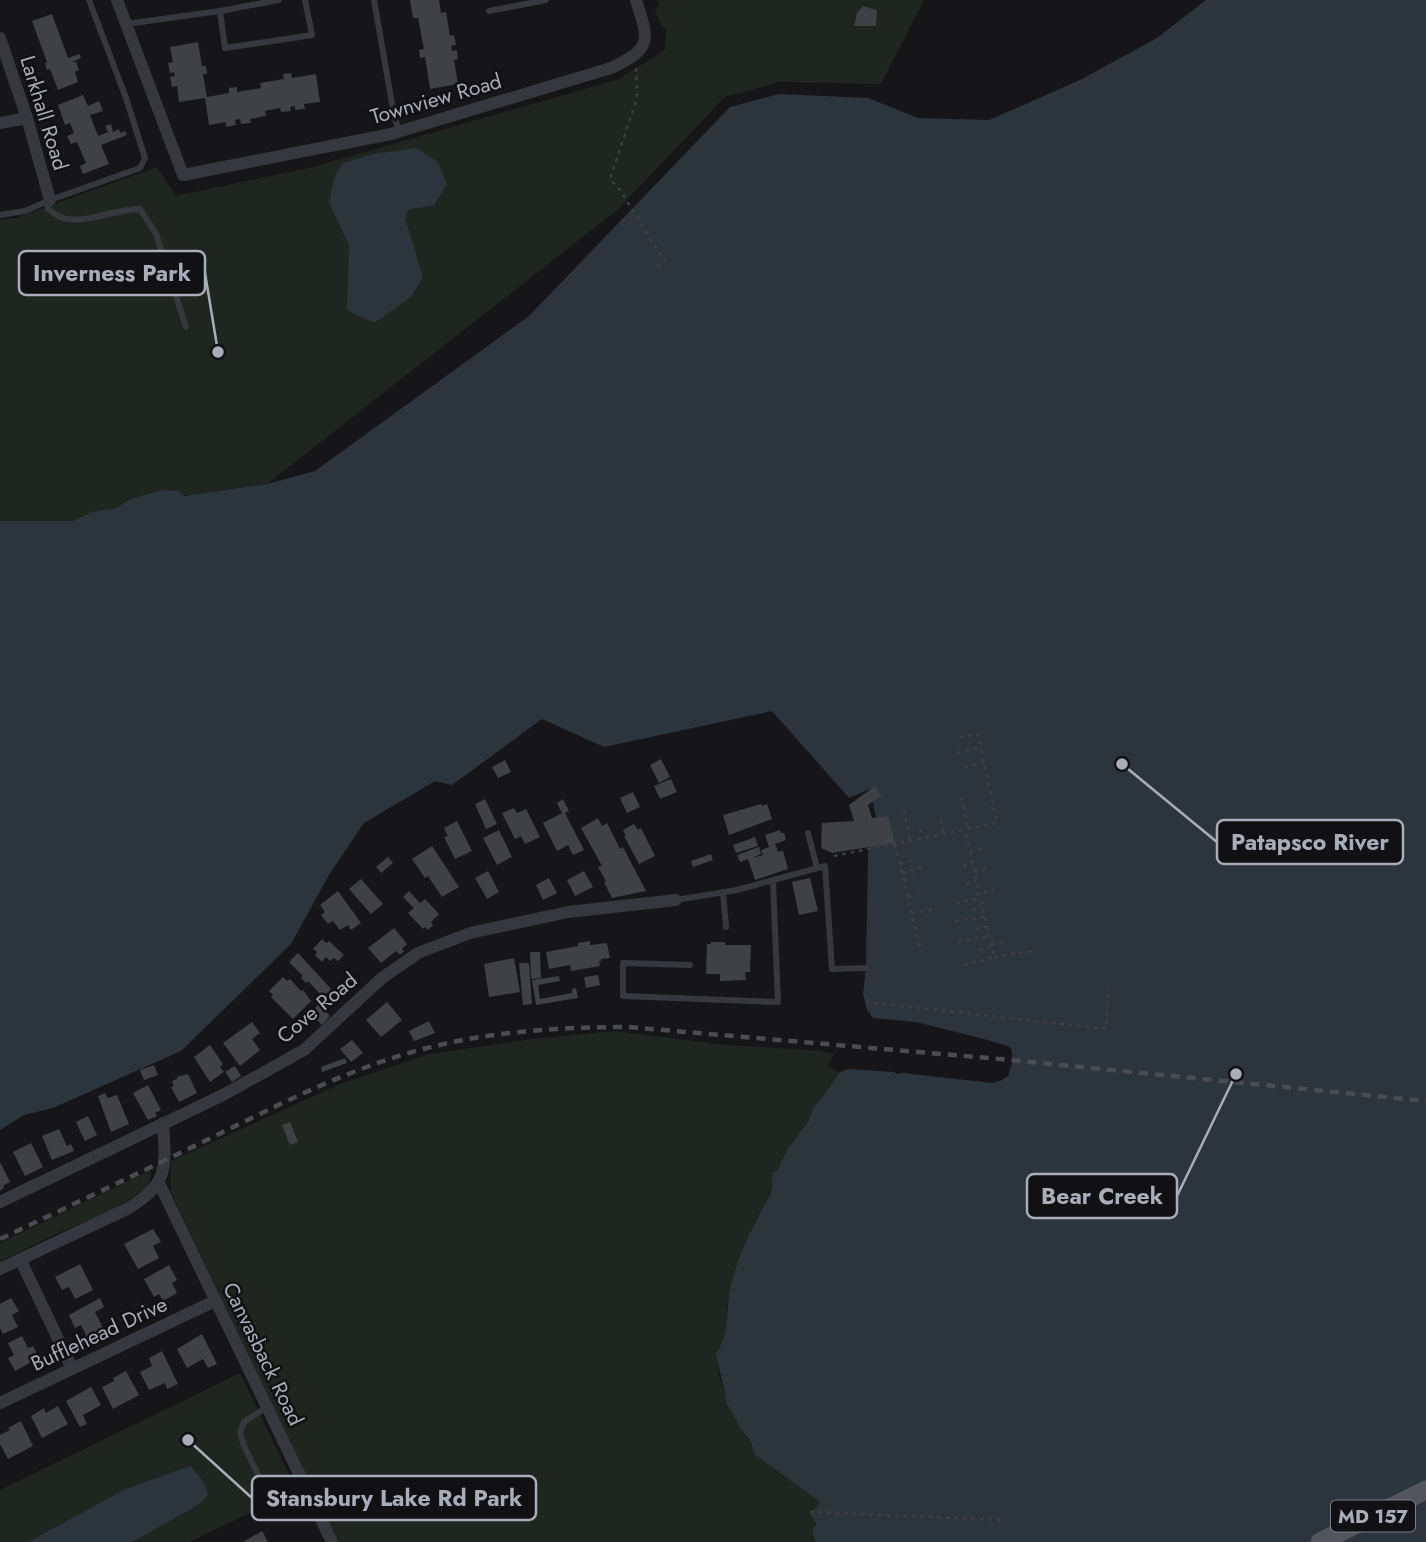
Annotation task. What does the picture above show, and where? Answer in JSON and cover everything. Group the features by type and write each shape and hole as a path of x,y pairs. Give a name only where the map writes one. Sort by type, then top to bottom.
{"main road":[{"name":"MD 157","path":"1320,1542 1426,1490"}],"street":[{"path":"117,0 126,24"},
{"path":"635,0 645,29 645,40 635,55"},
{"name":"Townview Road","path":"126,24 183,175 391,134 611,68 635,55"},
{"name":"Larkhall Road","path":"0,38 27,118 48,201"},
{"path":"0,123 27,118"},
{"name":"Cove Road","path":"0,1202 223,1095 304,1050 383,978 418,953 470,933 555,914 676,900"},
{"path":"0,1269 144,1199 159,1183 165,1160 163,1123"},
{"name":"Canvasback Road","path":"159,1183 332,1542"},
{"path":"20,1259 72,1368"},
{"name":"Bufflehead Drive","path":"0,1404 215,1301"}],"lane":[{"path":"0,215 25,211 140,168 145,158 126,98 89,0"},
{"path":"126,24 279,0"},
{"path":"220,11 225,48 312,35 306,0"},
{"path":"374,0 399,131"},
{"path":"489,11 546,0"},
{"path":"48,201 48,209 67,219 140,209 156,234 186,327"},
{"path":"808,833 817,868"},
{"path":"676,900 773,881 825,866 832,969 866,968"},
{"path":"690,965 623,963 623,996 778,1002 773,881"},
{"path":"723,892 726,927"},
{"path":"267,1407 244,1422 240,1432 244,1446 270,1499 278,1505 287,1506 309,1494"}],"path":[{"path":"635,55 637,98 610,179 621,190 665,262 652,270"},
{"path":"834,856 998,823 978,734 954,738"},
{"path":"957,753 981,748"},
{"path":"964,767 984,763"},
{"path":"962,797 977,893 993,957"},
{"path":"904,810 910,841"},
{"path":"941,820 944,834"},
{"path":"920,829 921,839"},
{"path":"895,844 921,952"},
{"path":"960,849 985,848"},
{"path":"900,863 911,861"},
{"path":"963,866 972,865"},
{"path":"902,873 923,866"},
{"path":"974,871 990,868"},
{"path":"904,880 914,878"},
{"path":"966,884 976,881"},
{"path":"977,893 994,890"},
{"path":"908,897 918,894"},
{"path":"956,903 980,898"},
{"path":"972,910 982,907"},
{"path":"912,914 934,909"},
{"path":"955,921 984,917"},
{"path":"976,929 987,927"},
{"path":"958,942 989,936"},
{"path":"979,950 1004,942"},
{"path":"964,965 1031,951"},
{"path":"866,1002 1106,1029 1108,988"},
{"path":"810,1512 1001,1520"}],"shaded area":[{"path":"658,0 924,0 881,84 779,82 725,97 616,211 267,484 183,496 178,491 161,490 130,499 116,508 91,512 73,521 0,521 0,220 16,218 157,167 176,196 313,167 619,79 665,50 666,28 662,27 655,11 659,5"},
{"path":"1206,0 1426,0 1426,1542 816,1542 812,1530 816,1524 810,1512 820,1502 754,1454 750,1442 726,1404 716,1353 724,1337 734,1272 772,1188 771,1178 808,1122 813,1108 840,1072 848,1069 894,1072 993,1083 1008,1076 1012,1064 1012,1050 1008,1046 984,1039 916,1022 873,1018 867,1010 863,994 868,855 876,817 870,789 849,798 772,711 604,747 542,719 452,785 435,781 364,823 329,875 291,944 181,1051 53,1108 24,1115 0,1130 0,521 73,521 91,512 116,508 130,499 161,490 178,491 184,496 267,484 315,471 529,316 730,107 779,94 868,98 918,118 989,120 1080,80 1157,38"},
{"path":"417,148 438,162 447,184 434,205 408,210 405,218 423,277 411,297 374,323 347,310 349,245 329,202 335,175 343,163 373,154"},
{"path":"615,1031 717,1044 834,1054 827,1066 840,1072 813,1108 808,1122 787,1150 777,1172 771,1177 772,1184 767,1201 739,1258 729,1291 726,1330 718,1367 726,1404 758,1457 820,1502 813,1530 816,1542 338,1542 171,1192 171,1161 340,1084 429,1054 532,1039"},
{"path":"151,1170 146,1188 111,1211 0,1261 0,1243"},
{"path":"240,1373 305,1508 274,1512 264,1506 189,1542 0,1542 0,1490"},
{"path":"190,1466 202,1479 208,1495 198,1505 132,1542 29,1542 123,1490"}],"building":[{"path":"410,0 439,0 441,13 446,12 450,36 454,35 456,45 451,46 452,51 457,50 458,59 454,60 458,84 430,89 425,57 420,58 419,50 424,49 418,18 413,18"},
{"path":"863,6 877,10 876,26 854,26 857,13"},
{"path":"52,14 68,58 79,54 81,58 72,62 76,62 79,70 75,72 78,82 58,90 50,69 47,70 47,62 32,21"},
{"path":"198,42 202,66 206,66 207,74 203,74 207,97 229,93 229,88 237,87 237,92 261,88 260,83 284,79 283,74 291,73 292,78 316,74 320,102 304,104 305,109 295,110 295,106 290,107 291,111 281,112 280,108 265,111 266,116 250,119 251,123 241,124 240,119 235,120 236,125 226,127 226,122 209,125 205,98 179,102 177,86 172,87 170,77 175,76 174,72 170,73 168,63 173,62 170,47"},
{"path":"83,95 88,106 99,101 103,111 90,115 98,136 108,132 105,126 111,124 113,132 119,129 120,133 125,131 127,135 101,145 109,164 83,174 80,166 86,163 77,142 71,144 67,136 74,133 70,123 65,125 58,105"},
{"path":"661,759 670,777 659,783 650,765"},
{"path":"505,760 511,772 498,778 492,767"},
{"path":"671,779 677,792 660,799 654,786"},
{"path":"875,786 881,796 868,805 872,818 888,816 895,843 832,853 821,848 822,823 854,821 849,805"},
{"path":"633,792 640,807 627,813 620,798"},
{"path":"485,799 497,824 486,829 475,804"},
{"path":"563,799 569,811 565,813 584,850 573,855 568,845 557,851 543,823 562,813 557,803"},
{"path":"767,804 772,819 729,835 723,815"},
{"path":"514,808 517,813 526,809 540,837 525,844 521,836 515,839 502,813"},
{"path":"598,818 602,826 607,823 620,849 623,847 646,891 612,898 598,867 602,866 581,828"},
{"path":"457,821 472,851 455,859 444,837 448,836 444,828"},
{"path":"634,824 638,830 641,828 655,856 639,864 623,830"},
{"path":"499,830 512,857 497,865 483,838"},
{"path":"780,830 786,840 775,844 778,851 775,852 783,851 788,869 755,880 748,859 740,862 737,855 759,847 761,854 753,858 763,855 761,850 769,847 765,835"},
{"path":"755,837 758,846 736,853 733,845"},
{"path":"432,846 459,887 442,897 412,859"},
{"path":"711,854 713,860 693,867 691,861"},
{"path":"388,857 393,863 381,873 376,867"},
{"path":"488,871 499,892 487,899 475,878"},
{"path":"584,871 593,887 575,896 567,880"},
{"path":"549,878 557,893 543,900 536,885"},
{"path":"810,878 818,911 799,915 792,882"},
{"path":"361,879 383,904 371,914 349,889"},
{"path":"338,891 361,923 351,930 348,925 340,930 333,921 328,924 321,915 325,912 320,905"},
{"path":"409,891 420,903 425,899 439,914 428,930 425,927 423,929 408,913 414,908 403,897"},
{"path":"394,928 407,944 400,955 396,951 381,963 368,948"},
{"path":"322,939 326,943 329,941 344,955 338,961 334,958 330,961 326,957 322,962 315,955 317,952 313,949"},
{"path":"590,941 590,945 607,943 610,958 601,959 600,966 571,971 570,965 549,969 546,952"},
{"path":"707,944 751,945 750,972 745,972 746,980 720,981 720,974 706,974"},
{"path":"530,952 540,952 541,978 531,979"},
{"path":"298,953 334,992 328,992 323,997 308,981 306,983 301,978 303,976 289,962"},
{"path":"514,958 520,992 489,997 484,964"},
{"path":"519,963 529,963 532,1004 523,1005"},
{"path":"598,975 600,985 586,988 584,977"},
{"path":"559,976 560,981 538,985 540,999 572,993 572,989 576,988 578,998 536,1005 532,980"},
{"path":"283,977 287,981 290,979 303,990 311,1001 293,1019 271,997 273,995 269,991"},
{"path":"387,1002 402,1020 381,1037 366,1020"},
{"path":"319,1004 330,1016 322,1025 310,1013"},
{"path":"429,1021 435,1033 414,1041 409,1031"},
{"path":"252,1022 260,1033 252,1039 260,1050 240,1066 223,1043"},
{"path":"352,1040 363,1053 351,1062 340,1049"},
{"path":"210,1045 223,1064 220,1067 224,1072 210,1082 194,1057"},
{"path":"345,1058 347,1063 322,1072 321,1067"},
{"path":"154,1065 158,1075 144,1080 140,1070"},
{"path":"235,1066 241,1076 232,1082 225,1072"},
{"path":"188,1074 197,1093 179,1102 171,1087 174,1086 172,1081"},
{"path":"148,1085 161,1110 155,1113 157,1116 148,1120 133,1093"},
{"path":"105,1093 108,1098 117,1095 129,1124 111,1132 98,1096"},
{"path":"88,1116 97,1135 85,1141 76,1122"},
{"path":"290,1122 298,1142 290,1145 282,1125"},
{"path":"59,1129 67,1146 71,1144 74,1151 52,1160 42,1136"},
{"path":"31,1143 43,1167 25,1176 13,1152"},
{"path":"0,1162 10,1182 0,1191"},
{"path":"153,1229 161,1242 153,1246 159,1258 138,1269 124,1244"},
{"path":"80,1264 93,1290 75,1299 69,1287 62,1290 55,1277"},
{"path":"169,1265 177,1280 172,1283 177,1293 163,1301 159,1294 154,1297 144,1279"},
{"path":"11,1298 19,1311 12,1315 18,1327 3,1334 0,1328 0,1304"},
{"path":"100,1298 104,1307 95,1312 103,1328 87,1337 81,1325 75,1328 69,1315"},
{"path":"202,1334 217,1364 208,1368 203,1359 187,1368 177,1349"},
{"path":"22,1336 28,1348 33,1346 39,1358 15,1371 8,1358 14,1355 8,1343"},
{"path":"162,1351 178,1384 167,1389 165,1383 149,1390 140,1372 152,1366 149,1358"},
{"path":"126,1371 139,1395 113,1409 102,1387"},
{"path":"91,1387 101,1405 83,1415 87,1424 80,1427 66,1401"},
{"path":"58,1406 68,1424 42,1438 31,1416 44,1408 46,1413"},
{"path":"21,1421 33,1446 8,1459 0,1444 0,1435"},
{"path":"262,1531 268,1542 243,1542"}],"railway":[{"path":"0,1239 285,1102 360,1069 438,1045 519,1032 628,1027 1000,1059 1426,1101"}],"place":[{"name":"Inverness Park","path":"218,352"},
{"name":"Patapsco River","path":"1122,764"},
{"name":"Bear Creek","path":"1236,1074"},
{"name":"Stansbury Lake Rd Park","path":"188,1440"}]}
